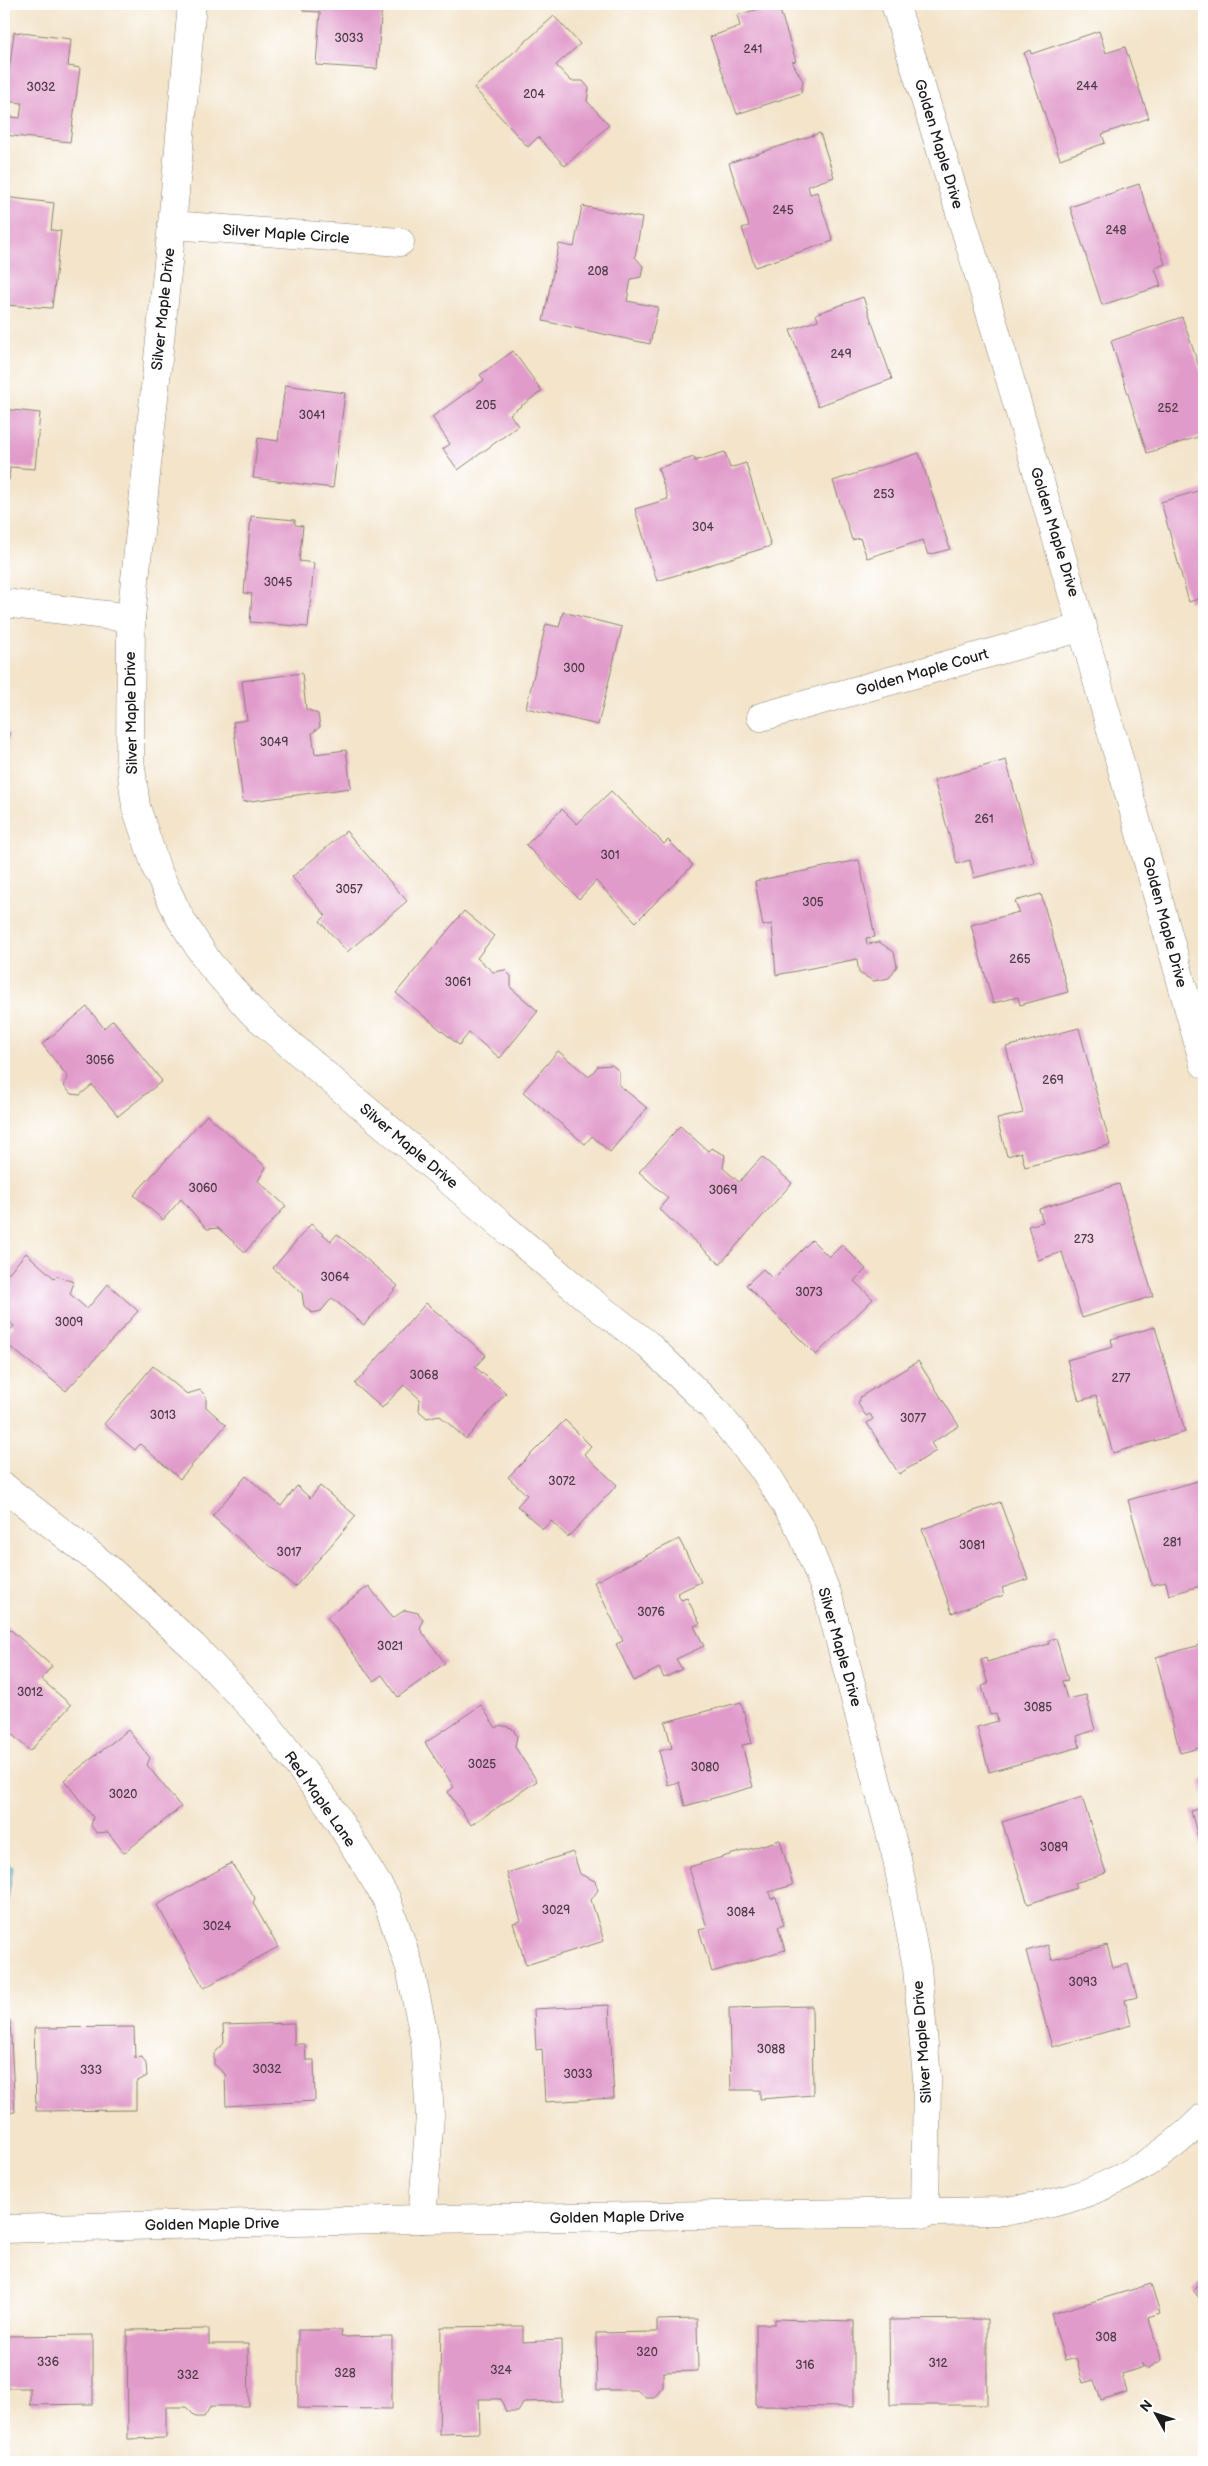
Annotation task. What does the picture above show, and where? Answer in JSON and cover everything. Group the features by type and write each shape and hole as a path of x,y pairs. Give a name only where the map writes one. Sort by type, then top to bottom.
{"street":[{"name":"Silver Maple Drive","path":"192,4 172,225 131,618 130,760 136,807 157,870 180,918 209,963 253,1013 588,1299 647,1344 714,1408 764,1470 800,1530 828,1596 897,1858 917,1968 927,2078 925,2214"},
{"name":"Golden Maple Drive","path":"895,4 945,161 1083,627 1204,1064"},
{"name":"Silver Maple Circle","path":"172,225 400,242"},
{"path":"4,604 131,618"},
{"name":"Golden Maple Court","path":"761,717 1083,627"},
{"name":"Red Maple Lane","path":"4,1487 110,1570 193,1646 262,1718 329,1805 386,1898 410,1968 425,2041 430,2116 422,2219"},
{"name":"Golden Maple Drive","path":"4,2229 422,2219 925,2214 1008,2211 1068,2199 1125,2177 1182,2139 1204,2117"}],"water":[{"path":"4,1863 13,1867 7,1903 4,1904"}],"building":[{"path":"304,4 382,4 377,69 316,65 320,12 303,11"},
{"path":"778,4 796,61 792,62 803,81 801,93 737,114 710,37 740,26 737,15"},
{"path":"554,16 580,44 556,65 571,81 583,81 589,88 587,101 609,125 565,166 538,137 528,147 474,88"},
{"path":"1099,31 1106,53 1125,47 1149,118 1102,134 1105,143 1060,159 1024,53 1030,50 1031,54"},
{"path":"14,32 71,39 68,66 80,68 70,142 4,135 4,116 20,118 22,103 6,101 4,98 4,76 9,72"},
{"path":"820,133 834,177 808,186 810,194 817,192 833,241 755,267 742,228 749,226 729,163"},
{"path":"1139,184 1165,264 1155,268 1161,286 1102,305 1070,207"},
{"path":"4,197 54,203 51,230 61,231 52,308 4,305"},
{"path":"582,206 642,218 635,257 643,266 641,277 631,279 627,301 658,307 650,344 543,321 559,244 574,247"},
{"path":"863,297 892,379 818,406 790,330 818,320 816,314"},
{"path":"1182,317 1204,381 1204,435 1147,453 1111,341"},
{"path":"513,351 542,391 510,414 518,426 458,470 443,449 450,444 432,417 484,380 480,375"},
{"path":"285,385 345,393 333,488 253,478 258,438 278,441"},
{"path":"4,409 40,413 35,469 10,467 9,480 4,480"},
{"path":"725,452 730,468 746,463 771,546 657,581 635,509 668,499 658,468 694,457 695,461"},
{"path":"919,453 950,549 928,555 923,540 867,558 860,538 852,540 833,481"},
{"path":"1204,489 1204,597 1189,602 1161,502"},
{"path":"251,516 295,520 295,525 303,526 299,561 314,563 308,627 250,622 252,594 244,593"},
{"path":"563,612 622,627 598,725 526,708 546,624 559,627"},
{"path":"302,673 306,709 318,714 320,727 312,733 315,754 346,750 351,788 243,802 233,722 247,720 242,681"},
{"path":"4,732 9,733 5,770 4,770"},
{"path":"1006,760 1034,862 974,878 970,860 957,864 934,780"},
{"path":"611,791 664,844 668,840 693,865 636,922 596,881 579,899 526,845 562,809 577,824"},
{"path":"346,831 407,901 347,952 320,921 326,916 292,877"},
{"path":"859,860 875,937 866,938 867,944 879,942 894,952 897,966 889,978 874,981 859,973 857,959 776,975 772,924 763,926 755,881"},
{"path":"1041,894 1068,992 1020,1005 1018,997 993,1003 971,925 1019,912 1015,901"},
{"path":"464,911 494,936 477,958 493,972 505,970 511,976 511,988 538,1011 500,1058 469,1033 459,1045 396,993"},
{"path":"87,1007 104,1028 113,1020 162,1081 118,1116 92,1085 80,1095 71,1094 64,1086 68,1077 42,1044"},
{"path":"1079,1028 1110,1145 1025,1167 1021,1152 1007,1156 997,1119 1023,1113 1006,1047"},
{"path":"558,1051 589,1077 598,1066 612,1065 619,1071 619,1085 647,1108 610,1152 592,1136 585,1144 523,1092"},
{"path":"207,1115 266,1167 258,1181 286,1206 245,1252 218,1228 207,1229 181,1199 163,1220 134,1195"},
{"path":"680,1126 708,1151 711,1148 725,1155 723,1168 739,1182 762,1157 792,1183 720,1264 659,1209 668,1198 639,1172"},
{"path":"1119,1184 1153,1296 1082,1318 1062,1252 1038,1260 1028,1226 1043,1222 1039,1209"},
{"path":"311,1224 331,1241 337,1234 398,1286 364,1325 332,1298 321,1311 312,1313 304,1306 302,1293 273,1268"},
{"path":"812,1240 829,1257 842,1245 866,1269 854,1281 873,1299 816,1355 746,1285 763,1269 773,1279"},
{"path":"26,1253 54,1278 56,1276 74,1282 70,1294 87,1309 108,1284 138,1311 66,1391 4,1342 4,1337 14,1326 4,1317 4,1278"},
{"path":"426,1303 486,1355 475,1367 506,1393 466,1439 439,1415 427,1418 419,1411 420,1399 404,1385 382,1408 355,1384"},
{"path":"1155,1327 1185,1432 1113,1453 1096,1396 1079,1401 1067,1360 1113,1347 1111,1339"},
{"path":"918,1361 959,1426 931,1443 936,1451 899,1474 867,1423 873,1419 870,1414 866,1416 858,1404 860,1397"},
{"path":"153,1366 187,1394 200,1390 206,1396 206,1407 226,1425 180,1479 140,1444 135,1450 104,1424"},
{"path":"565,1420 591,1446 584,1454 617,1485 568,1537 551,1521 543,1529 517,1506 527,1495 508,1477"},
{"path":"246,1476 281,1506 297,1486 310,1498 320,1486 356,1516 295,1587 212,1516"},
{"path":"1198,1481 1204,1502 1204,1585 1169,1595 1166,1582 1152,1585 1128,1500"},
{"path":"1000,1502 1028,1579 1002,1588 1004,1595 952,1613 922,1529"},
{"path":"679,1539 701,1582 677,1593 681,1600 687,1598 700,1624 694,1626 704,1646 676,1659 682,1669 664,1678 659,1668 634,1681 616,1644 623,1641 594,1582"},
{"path":"369,1586 393,1618 405,1610 418,1613 423,1619 420,1629 445,1663 398,1697 382,1675 373,1681 327,1617"},
{"path":"4,1624 52,1666 41,1679 71,1705 30,1751 4,1727"},
{"path":"1056,1638 1068,1680 1062,1681 1067,1699 1086,1695 1095,1730 1077,1736 1080,1747 989,1772 977,1727 998,1721 996,1714 990,1715 982,1686 988,1684 981,1660 986,1658 987,1662 1049,1644 1049,1640"},
{"path":"1204,1644 1204,1747 1180,1753 1156,1657"},
{"path":"741,1702 752,1743 742,1745 753,1787 685,1806 679,1782 668,1785 659,1751 672,1748 665,1722"},
{"path":"481,1705 496,1728 500,1725 512,1728 517,1736 515,1747 537,1781 471,1825 448,1792 454,1787 425,1743"},
{"path":"128,1730 150,1758 147,1765 181,1807 124,1853 108,1832 97,1833 91,1826 93,1817 64,1780"},
{"path":"1204,1779 1204,1796 1200,1781"},
{"path":"1082,1797 1106,1873 1075,1883 1077,1888 1028,1904 1002,1822"},
{"path":"1204,1808 1204,1844 1200,1845 1191,1811"},
{"path":"780,1840 793,1885 769,1892 771,1899 776,1897 784,1925 778,1927 785,1950 712,1972 699,1930 707,1928 689,1867"},
{"path":"573,1852 580,1874 595,1881 598,1890 591,1900 604,1941 526,1965 513,1923 521,1921 507,1873"},
{"path":"231,1863 255,1898 253,1903 278,1947 204,1988 157,1905"},
{"path":"1048,1945 1052,1960 1107,1945 1113,1968 1128,1964 1137,1997 1125,2000 1131,2025 1052,2047 1026,1951"},
{"path":"609,2005 614,2098 545,2102 542,2049 536,2050 534,2009"},
{"path":"812,2006 813,2095 760,2099 760,2090 731,2090 729,2008"},
{"path":"4,2020 10,2020 15,2112 4,2113"},
{"path":"294,2023 294,2044 305,2044 306,2060 314,2060 315,2101 226,2106 225,2074 214,2064 214,2054 224,2043 223,2025"},
{"path":"134,2027 135,2058 142,2057 146,2064 147,2076 136,2082 136,2110 36,2111 34,2028"},
{"path":"1204,2281 1204,2304 1193,2290"},
{"path":"1151,2284 1160,2313 1148,2317 1162,2360 1147,2369 1141,2363 1143,2367 1122,2374 1127,2392 1101,2400 1094,2380 1083,2383 1076,2358 1065,2361 1051,2314"},
{"path":"697,2319 698,2371 663,2372 663,2387 654,2398 646,2398 637,2390 597,2390 596,2333 657,2332 657,2320"},
{"path":"775,2319 854,2321 854,2407 756,2406 756,2324 775,2324"},
{"path":"987,2319 987,2405 890,2405 889,2320"},
{"path":"523,2326 523,2342 561,2340 562,2401 524,2402 518,2412 506,2412 501,2399 479,2399 480,2433 439,2434 441,2327"},
{"path":"209,2329 209,2344 248,2344 249,2406 211,2406 204,2417 196,2417 186,2407 166,2407 166,2438 128,2439 127,2330"},
{"path":"298,2330 342,2330 341,2337 392,2336 392,2409 298,2408"},
{"path":"93,2335 93,2404 30,2405 30,2388 4,2388 4,2336"}]}
